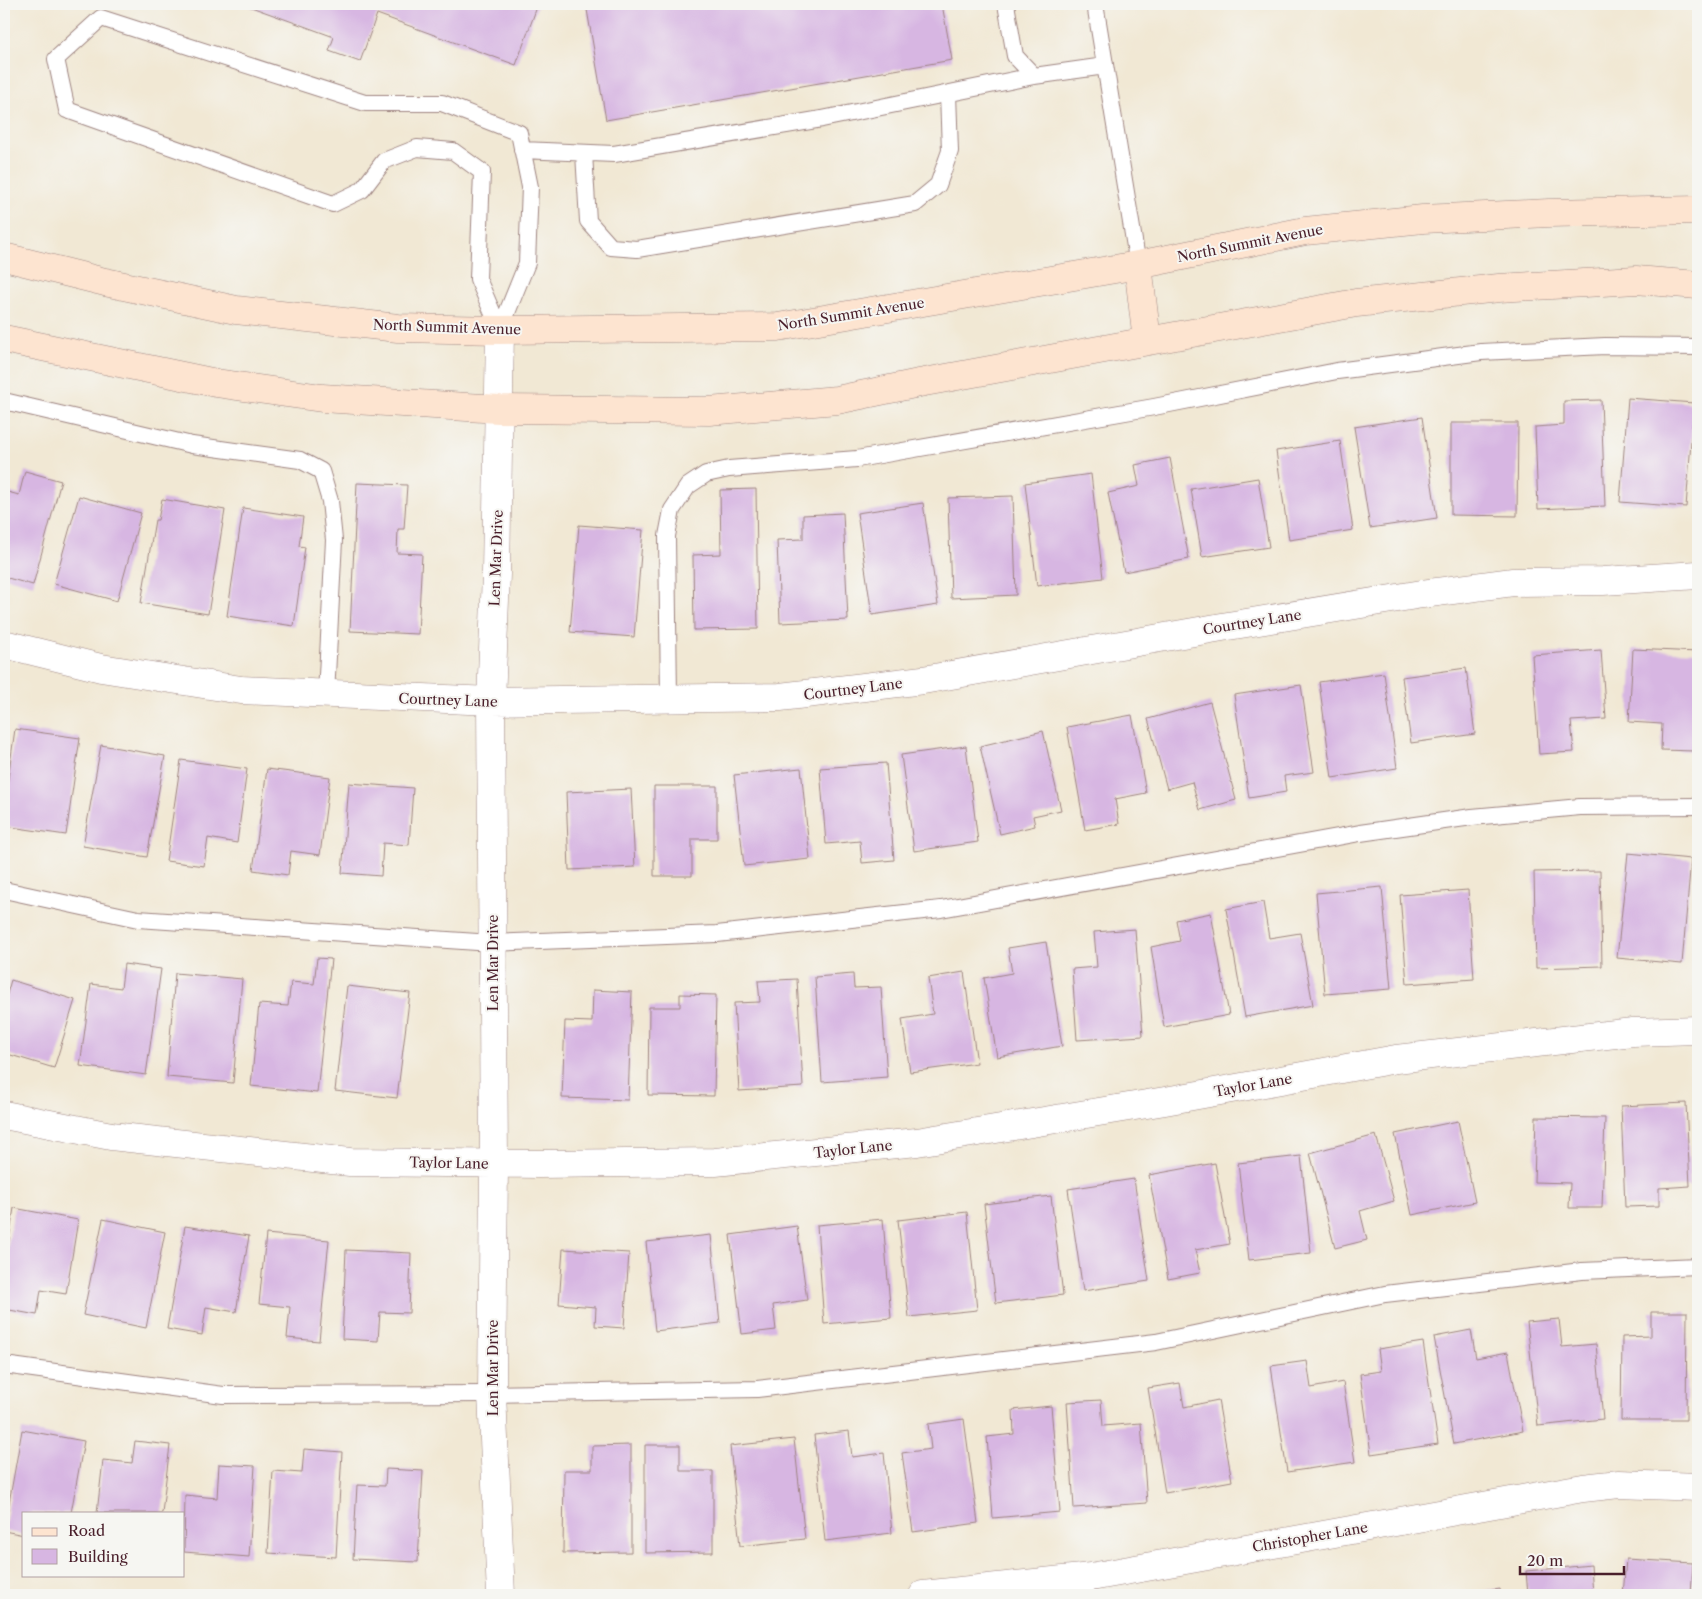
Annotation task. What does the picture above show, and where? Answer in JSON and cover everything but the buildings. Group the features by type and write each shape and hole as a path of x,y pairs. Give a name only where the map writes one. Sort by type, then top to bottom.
{"main road":[{"name":"North Summit Avenue","path":"4,257 105,282 236,310 398,328 500,330 778,327 1138,265 1305,231 1423,219 1550,212 1698,210"},
{"path":"1138,265 1147,341"},
{"path":"4,339 216,383 322,398 499,408 709,411 837,400 919,383 1356,303 1499,288 1636,280 1698,285"}],"street":[{"name":"Len Mar Drive","path":"500,330 496,574 491,701 494,1163 492,1394 502,1595"},
{"name":"Courtney Lane","path":"4,644 100,668 241,690 491,701 780,698 923,680 1422,594 1513,582 1603,580 1698,574"},
{"name":"Taylor Lane","path":"4,1115 111,1136 350,1162 715,1162 917,1142 1165,1101 1396,1059 1633,1032 1698,1030"},
{"name":"Christopher Lane","path":"923,1595 1091,1577 1583,1488 1619,1484 1698,1487"}],"lane":[{"path":"1006,4 1015,56 1034,76"},
{"path":"1095,4 1138,265"},
{"path":"101,18 366,103 442,103 519,133 530,187 527,263 500,330 478,279 482,172 453,151 418,148 384,161 362,190 332,204 67,110 56,59 101,18"},
{"path":"522,150 614,154 822,119 1034,76 1105,66"},
{"path":"584,153 588,222 611,247 636,249 915,204 938,185 950,151 948,94"},
{"path":"669,699 667,536 672,510 688,486 706,474 729,469 857,459 996,433 1154,407 1337,371 1481,352 1605,346 1698,347"},
{"path":"4,402 192,445 300,460 321,471 330,501 334,540 326,694"},
{"path":"4,890 138,919 492,944 717,934 921,911 1360,832 1454,820 1580,808 1698,806"},
{"path":"4,1366 223,1395 492,1394 757,1389 1156,1342 1385,1294 1582,1271 1698,1266"}]}
